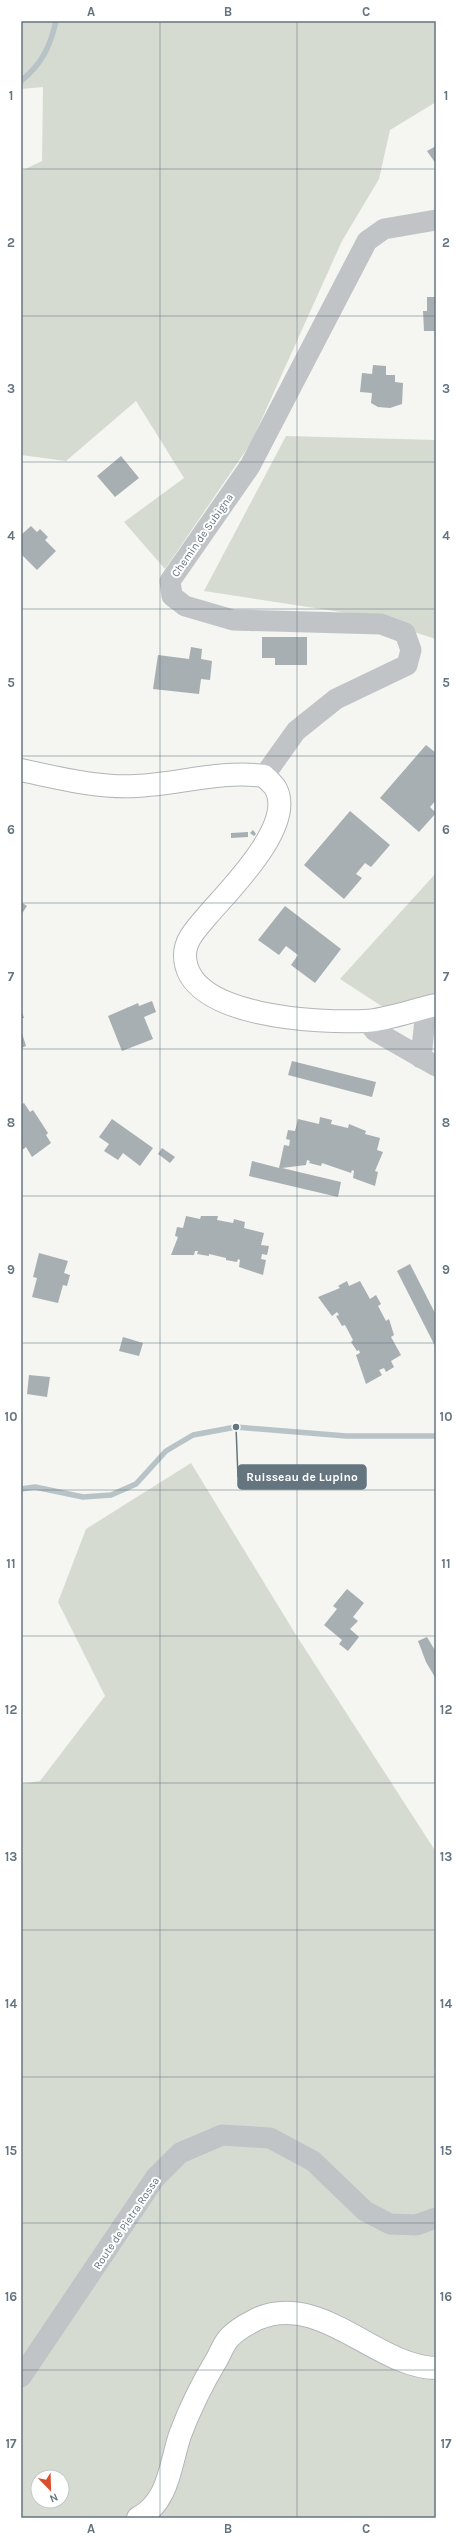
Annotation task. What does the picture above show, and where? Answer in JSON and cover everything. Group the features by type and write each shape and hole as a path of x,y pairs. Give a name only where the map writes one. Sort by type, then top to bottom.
{"main road":[{"path":"21,770 108,786 137,786 241,773 264,776 276,790 280,808 275,827 249,866 190,936 185,954 189,972 198,985 212,997 232,1006 307,1020 367,1021 435,1005"},
{"path":"138,2518 150,2512 165,2489 180,2436 196,2393 229,2338 257,2319 281,2312 312,2316 405,2360 436,2368"}],"street":[{"name":"Chemin de Subigna","path":"264,776 296,731 336,699 407,665 411,650 405,633 381,624 233,620 185,606 172,596 170,581 250,466 367,241 384,229 436,220"},
{"path":"429,1062 425,1019 435,1005"},
{"path":"367,1021 375,1031 429,1062"},
{"name":"Route de Pietra Rossa","path":"21,2377 155,2178 180,2153 222,2135 270,2138 301,2154 313,2161 365,2211 390,2224 416,2225 436,2218"}],"shaded area":[{"path":"21,21 436,21 436,102 390,130 379,179 342,241 251,443 165,569 124,522 184,478 136,401 66,461 21,455 21,171 42,161 43,87 21,89"},
{"path":"286,436 436,440 436,639 361,615 204,591"},
{"path":"436,873 436,997 383,1007 340,979"},
{"path":"191,1463 296,1635 436,1852 436,2063 434,2071 436,2079 436,2518 21,2518 21,1784 40,1781 105,1696 58,1602 86,1529"}],"building":[{"path":"436,146 436,164 427,151"},
{"path":"427,297 436,297 436,331 424,331 423,311 427,311"},
{"path":"373,365 386,366 386,375 395,375 395,382 403,383 402,404 390,408 378,407 371,403 372,393 360,392 362,373 372,374"},
{"path":"121,456 139,478 115,497 97,476"},
{"path":"31,526 37,532 40,529 48,537 45,540 56,551 37,570 21,554 21,535"},
{"path":"262,637 307,637 307,665 275,665 275,658 262,658"},
{"path":"191,647 202,649 201,659 212,661 210,680 201,679 199,694 153,689 158,655 189,659"},
{"path":"426,745 436,753 436,800 430,807 436,813 419,832 380,798"},
{"path":"350,811 390,845 371,867 365,863 356,874 362,878 344,899 304,865"},
{"path":"253,830 256,834 254,836 250,833"},
{"path":"248,832 248,837 231,838 231,833"},
{"path":"21,902 27,906 21,915"},
{"path":"285,906 341,949 315,983 291,965 298,955 286,946 279,955 258,940"},
{"path":"152,1001 156,1012 144,1017 153,1039 122,1051 108,1016 138,1003 139,1006"},
{"path":"21,1009 24,1018 21,1018"},
{"path":"21,1030 26,1046 21,1048"},
{"path":"292,1061 376,1082 372,1097 288,1075"},
{"path":"24,1103 30,1112 33,1110 48,1133 46,1135 51,1143 32,1157 26,1147 21,1151 21,1105"},
{"path":"320,1117 332,1120 331,1124 348,1128 349,1124 366,1131 365,1134 380,1138 377,1150 383,1152 375,1171 378,1172 375,1186 353,1178 354,1171 352,1170 351,1173 322,1163 321,1166 309,1163 310,1161 307,1160 306,1165 282,1168 341,1182 338,1197 249,1176 252,1161 279,1168 284,1145 289,1146 290,1140 286,1139 288,1130 295,1131 298,1119 319,1124"},
{"path":"112,1119 153,1148 140,1166 123,1153 118,1160 104,1151 109,1144 99,1137"},
{"path":"162,1148 175,1157 170,1163 158,1154"},
{"path":"186,1216 200,1219 201,1216 218,1216 217,1220 233,1223 234,1219 245,1222 244,1228 264,1233 261,1245 269,1246 267,1255 262,1254 261,1259 266,1260 263,1275 239,1267 240,1260 238,1259 237,1262 226,1260 226,1258 209,1254 209,1256 197,1254 198,1251 195,1251 194,1255 171,1255 178,1237 175,1236 177,1227 183,1228"},
{"path":"39,1253 68,1261 64,1273 70,1275 67,1286 63,1285 58,1303 32,1297 37,1278 33,1277"},
{"path":"410,1264 436,1315 436,1348 397,1271"},
{"path":"347,1281 349,1286 360,1281 370,1299 376,1295 381,1304 378,1306 386,1321 389,1319 394,1335 391,1337 401,1355 391,1361 394,1367 386,1372 384,1368 379,1370 382,1375 366,1384 356,1355 360,1353 359,1350 357,1351 351,1342 353,1340 345,1325 342,1326 336,1316 339,1315 337,1312 332,1316 318,1297 340,1288 338,1286"},
{"path":"123,1337 143,1343 139,1356 119,1351"},
{"path":"29,1375 50,1377 47,1397 27,1394"},
{"path":"347,1589 364,1603 353,1617 358,1621 350,1629 359,1637 348,1651 339,1644 342,1640 324,1625 337,1609 333,1606"},
{"path":"427,1637 436,1652 436,1679 426,1662 418,1641"}],"waterway":[{"path":"21,81 40,61 48,47 56,21"},
{"path":"21,1489 35,1487 83,1497 111,1495 136,1484 166,1451 193,1435 236,1427 346,1436 436,1436"}],"place":[{"name":"Ruisseau de Lupino","path":"236,1427"}]}
